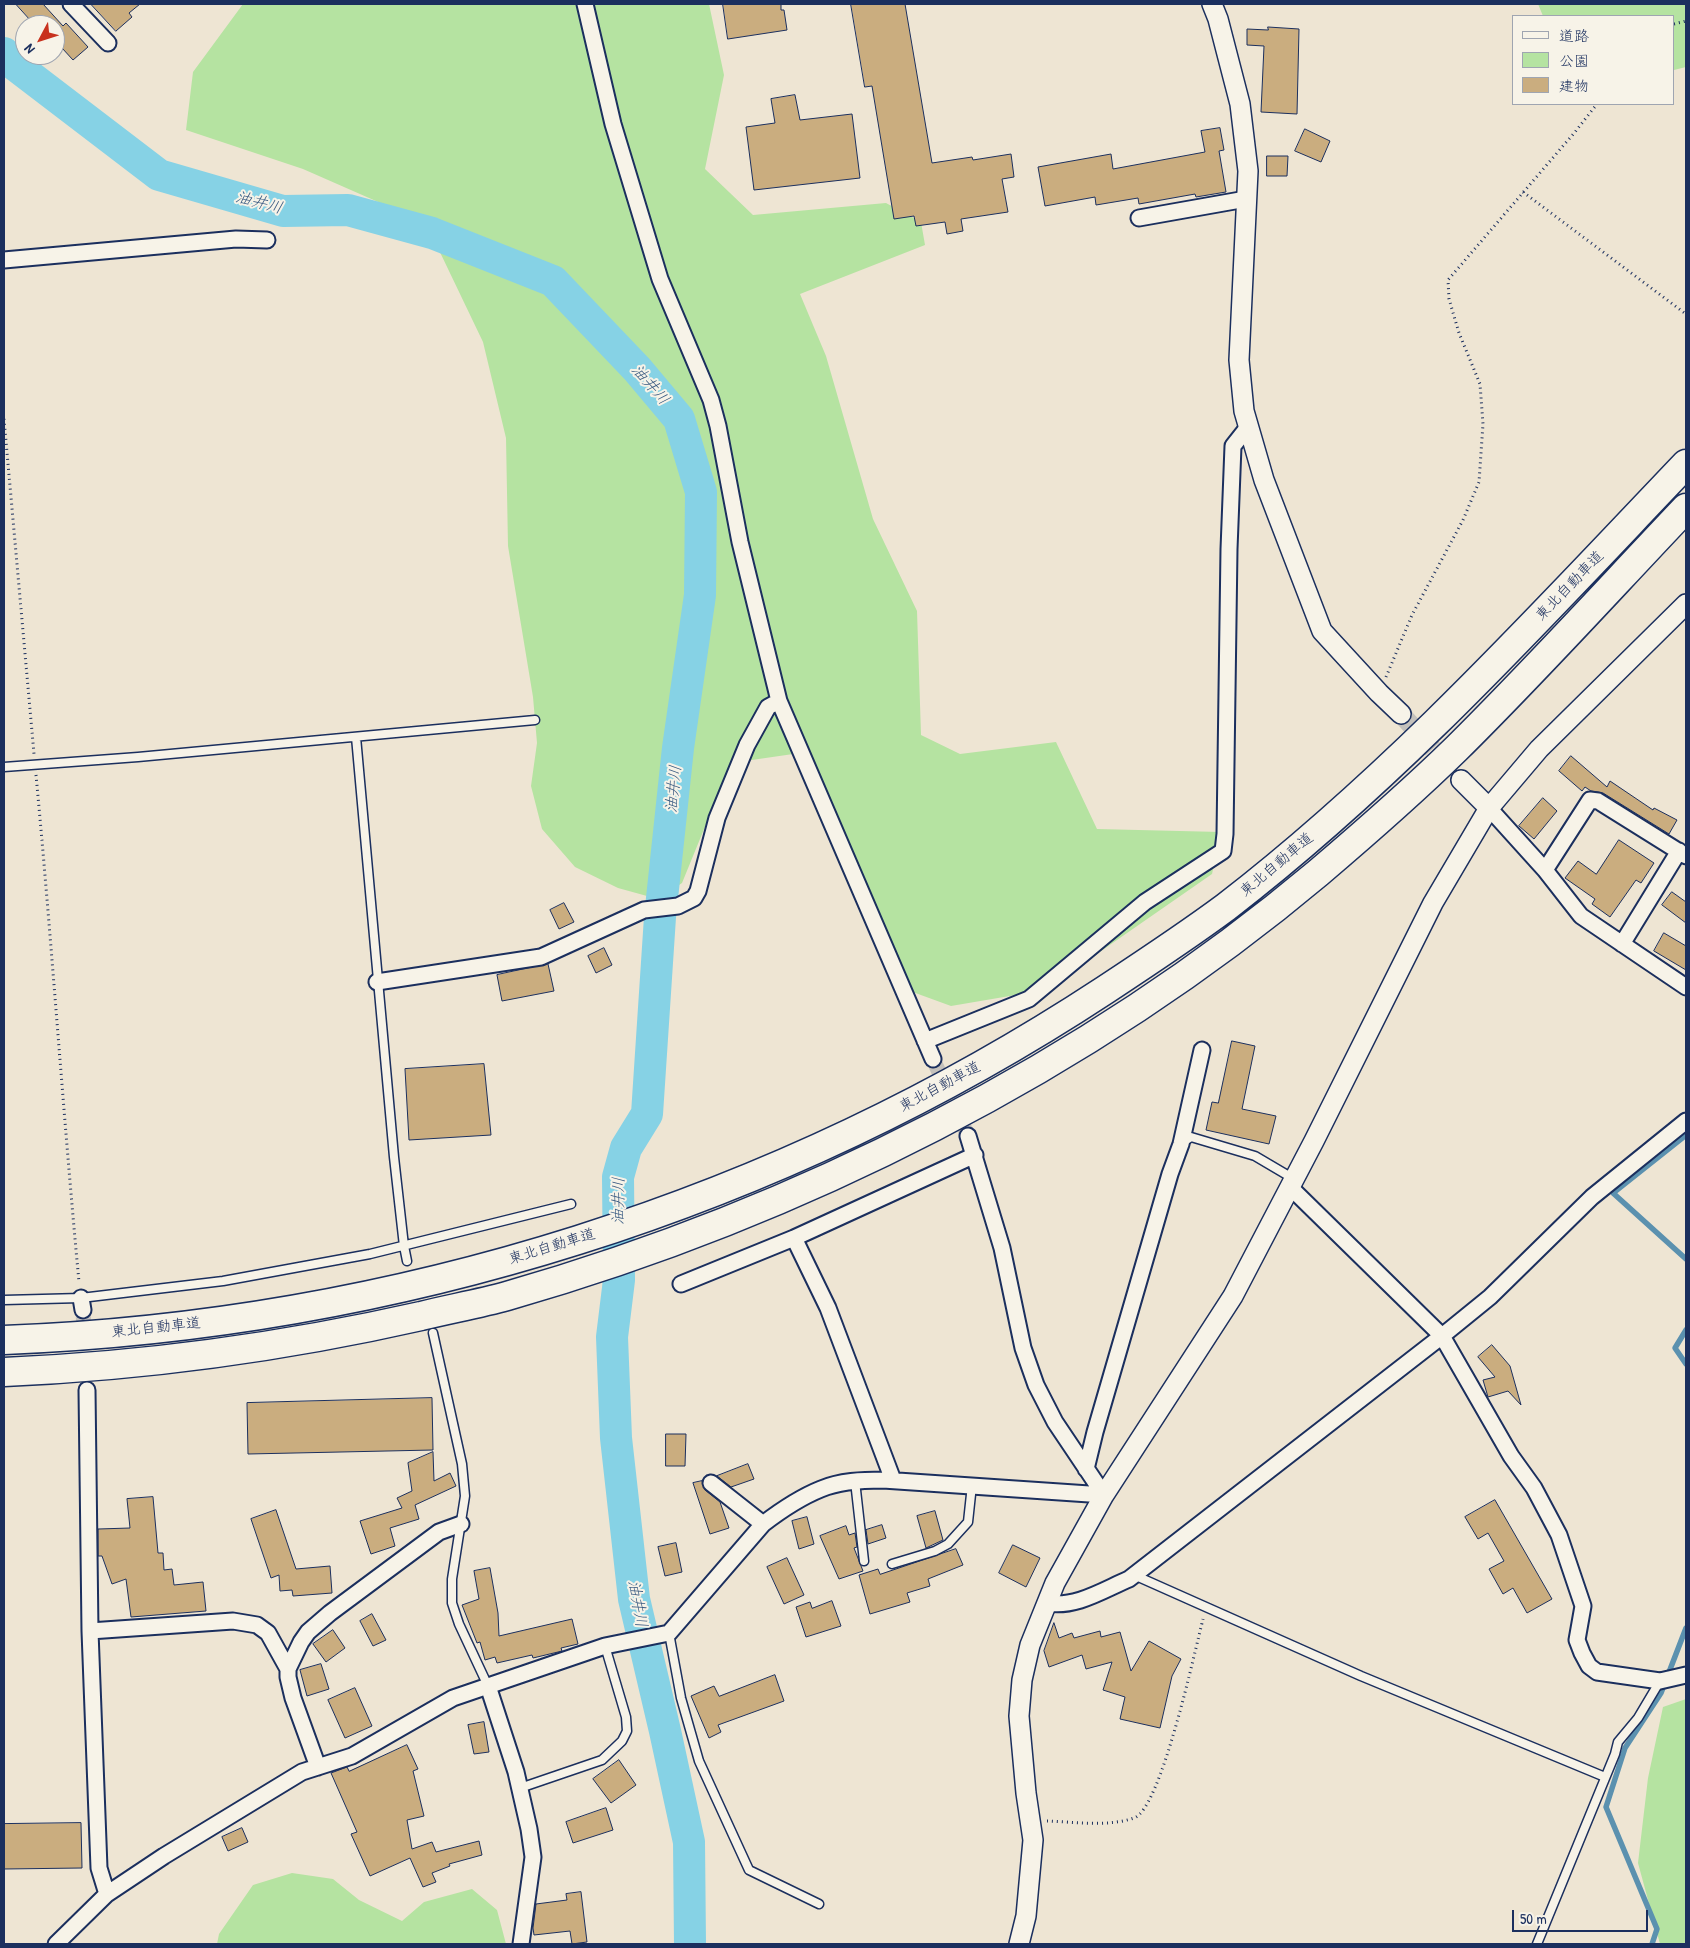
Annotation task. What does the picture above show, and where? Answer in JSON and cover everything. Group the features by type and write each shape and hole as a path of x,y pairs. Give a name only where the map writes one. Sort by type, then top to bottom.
{"highway":[{"name":"東北自動車道","path":"4,1340 63,1338 167,1328 308,1308 378,1294 578,1241 683,1205 780,1166 868,1125 979,1067 1071,1012 1225,908 1374,782 1432,728 1686,464"},
{"name":"東北自動車道","path":"4,1372 65,1369 183,1357 314,1339 504,1296 679,1240 793,1194 943,1121 1086,1040 1176,980 1315,875 1394,807 1454,750 1540,664 1686,508"}],"street":[{"path":"586,4 613,124 660,279 714,408 740,542 779,701 932,1059"},
{"path":"1212,4 1218,19 1240,104 1248,171 1239,360 1244,411 1248,427 1264,480 1322,631 1379,693 1402,714"},
{"path":"75,5 108,43"},
{"path":"1138,218 1246,199"},
{"path":"4,260 236,239 267,240"},
{"path":"925,1041 1029,999 1145,902 1223,851 1232,446 1248,427"},
{"path":"1020,1944 1026,1916 1033,1840 1019,1716 1022,1680 1030,1645 1055,1583 1104,1495 1233,1296 1433,903 1489,808 1539,749 1686,604"},
{"path":"377,982 541,957 644,910 678,906 694,898 698,891 717,818 747,745 768,707 779,701"},
{"path":"1461,780 1545,870 1581,916 1686,988"},
{"path":"1545,870 1590,800 1598,801 1683,853 1622,944"},
{"path":"1086,1469 1170,1174 1181,1144 1202,1050"},
{"path":"1047,1603 1059,1605 1073,1603 1129,1579 1490,1297 1592,1197 1686,1121"},
{"path":"968,1136 1002,1248 1023,1348 1036,1385 1055,1422 1104,1495"},
{"path":"681,1284 794,1238 975,1155"},
{"path":"1292,1183 1442,1336 1511,1456 1534,1488 1558,1535 1583,1606 1577,1640 1589,1666 1597,1672 1660,1681 1686,1675"},
{"path":"794,1238 828,1308 893,1480"},
{"path":"87,1390 90,1631 99,1868 107,1894"},
{"path":"56,1944 107,1894 164,1856 302,1772 352,1756 453,1698 610,1645 669,1633 764,1524 820,1489 855,1481 893,1480 1104,1495"},
{"path":"711,1483 764,1524"},
{"path":"288,1669 308,1632 330,1613 439,1532 461,1524"},
{"path":"90,1631 233,1621 256,1625 268,1633 288,1669 293,1698 318,1767"},
{"path":"488,1686 520,1788 533,1857 521,1944"}],"lane":[{"path":"4,767 535,720"},
{"path":"356,737 377,982 407,1261"},
{"path":"1181,1144 1191,1138 1255,1156 1292,1183"},
{"path":"4,1300 82,1304 223,1281 404,1246 571,1204"},
{"path":"433,1333 462,1464 465,1496 452,1579 452,1603 459,1624 488,1686"},
{"path":"855,1481 864,1561"},
{"path":"892,1564 935,1551 948,1544 968,1522 972,1485"},
{"path":"1134,1575 1362,1676 1605,1777"},
{"path":"669,1633 681,1698 699,1760 749,1870 819,1904"},
{"path":"520,1788 602,1760 622,1740 627,1731 626,1717 610,1645"},
{"path":"1537,1944 1615,1754 1618,1742 1638,1718 1660,1681"}],"path":[{"path":"1379,693 1412,615 1463,520 1479,482 1482,424 1480,384 1459,333 1449,299 1448,280 1596,105"},
{"path":"1523,192 1686,314"},
{"path":"4,419 47,890 66,1145 82,1304"},
{"path":"1030,1820 1108,1823 1136,1818 1146,1807 1164,1765 1206,1606"}],"green space":[{"path":"243,4 709,4 724,75 705,169 753,215 886,203 921,222 925,245 800,294 826,356 873,519 917,611 921,735 960,754 1056,742 1097,829 1221,832 1212,874 1045,990 951,1006 899,987 807,752 731,763 682,883 664,895 647,896 618,888 575,867 542,829 531,786 537,743 533,697 508,546 506,438 483,342 426,223 303,169 186,130 193,72"},
{"path":"1538,4 1686,4 1686,67 1675,70 1675,15 1543,15"},
{"path":"1686,1699 1686,1944 1660,1944 1638,1863 1648,1778 1663,1707"},
{"path":"292,1873 333,1879 359,1900 402,1921 424,1902 472,1889 497,1910 506,1944 217,1944 219,1934 253,1885"}],"building":[{"path":"16,4 43,4 53,15 26,15"},
{"path":"91,4 140,4 129,13 132,17 116,31"},
{"path":"723,4 781,4 781,10 784,10 787,30 728,39"},
{"path":"851,4 905,4 932,163 972,157 973,160 1011,154 1014,177 1002,179 1008,212 961,219 963,231 947,234 945,222 916,226 914,216 894,219 872,86 865,87"},
{"path":"66,23 88,47 73,60 65,51"},
{"path":"1268,27 1299,29 1297,114 1261,112 1264,46 1247,45 1247,29 1268,30"},
{"path":"795,95 800,120 852,114 860,178 754,190 746,127 775,123 771,99"},
{"path":"1220,128 1224,150 1219,151 1226,192 1196,197 1195,194 1139,204 1138,198 1096,205 1095,197 1045,206 1038,167 1111,154 1113,169 1205,152 1201,131"},
{"path":"1305,129 1330,141 1321,162 1295,151"},
{"path":"1267,156 1288,156 1287,176 1267,176"},
{"path":"1571,756 1607,787 1610,781 1653,810 1654,808 1677,820 1669,834 1603,793 1591,791 1585,787 1582,791 1559,771"},
{"path":"1543,798 1557,811 1534,839 1519,826"},
{"path":"1619,840 1654,863 1641,883 1636,880 1610,917 1592,904 1595,899 1565,878 1578,861 1596,874"},
{"path":"1672,892 1686,902 1686,923 1662,905"},
{"path":"564,903 574,922 559,929 550,910"},
{"path":"1664,933 1686,946 1686,970 1654,951"},
{"path":"604,948 612,965 596,973 588,956"},
{"path":"548,964 554,991 502,1001 497,975"},
{"path":"1232,1041 1255,1046 1242,1109 1276,1116 1269,1144 1206,1130 1212,1102 1218,1103"},
{"path":"484,1064 491,1135 409,1140 405,1069"},
{"path":"1492,1345 1510,1366 1521,1405 1508,1391 1488,1397 1483,1380 1495,1377 1478,1357"},
{"path":"432,1398 433,1450 248,1454 247,1403"},
{"path":"666,1434 686,1434 685,1466 666,1466"},
{"path":"433,1452 434,1481 450,1473 456,1486 415,1505 419,1519 390,1528 395,1546 371,1554 360,1521 402,1508 397,1498 412,1491 408,1463"},
{"path":"748,1464 754,1479 731,1487 717,1476"},
{"path":"702,1481 705,1490 720,1502 729,1528 710,1534 693,1483"},
{"path":"153,1497 158,1553 163,1553 164,1570 172,1569 174,1585 203,1582 206,1611 131,1617 126,1579 112,1584 102,1556 98,1556 98,1529 130,1528 127,1499"},
{"path":"1495,1500 1552,1599 1527,1613 1513,1588 1503,1594 1489,1569 1504,1561 1488,1533 1478,1539 1465,1517"},
{"path":"276,1510 296,1569 330,1566 332,1593 293,1596 292,1590 280,1591 279,1575 271,1578 251,1519"},
{"path":"935,1511 943,1540 926,1548 917,1516"},
{"path":"807,1517 814,1544 799,1549 792,1521"},
{"path":"882,1525 886,1538 868,1544 866,1530"},
{"path":"846,1526 849,1535 855,1533 857,1547 854,1548 863,1571 839,1579 820,1536"},
{"path":"676,1543 682,1572 665,1576 658,1547"},
{"path":"1013,1545 1040,1558 1026,1587 999,1573"},
{"path":"956,1549 963,1565 928,1579 930,1586 907,1593 910,1602 870,1614 859,1575 878,1569 880,1574"},
{"path":"787,1558 804,1595 784,1604 767,1567"},
{"path":"490,1568 498,1613 499,1636 572,1619 578,1644 561,1648 562,1651 533,1658 532,1655 497,1663 495,1657 485,1660 480,1642 477,1643 462,1605 479,1599 474,1571"},
{"path":"832,1601 841,1626 806,1637 796,1607 810,1602 812,1608"},
{"path":"372,1614 386,1640 373,1646 360,1621"},
{"path":"1054,1623 1059,1638 1072,1633 1074,1638 1100,1631 1101,1637 1120,1632 1131,1671 1149,1641 1181,1659 1172,1676 1160,1728 1120,1719 1125,1697 1103,1690 1112,1662 1086,1669 1082,1655 1049,1667 1044,1651"},
{"path":"333,1630 345,1648 326,1662 313,1644"},
{"path":"321,1664 329,1689 307,1696 300,1670"},
{"path":"775,1675 784,1701 718,1725 721,1732 709,1738 691,1696 714,1686 719,1696"},
{"path":"355,1688 372,1726 345,1738 328,1700"},
{"path":"484,1722 489,1752 474,1754 468,1725"},
{"path":"407,1745 418,1769 413,1771 424,1816 407,1820 412,1849 432,1842 436,1852 479,1841 482,1855 449,1864 450,1866 432,1873 436,1882 423,1887 410,1858 370,1876 351,1834 357,1832 331,1773 347,1767 349,1771"},
{"path":"619,1760 636,1785 611,1803 593,1779"},
{"path":"606,1808 613,1830 573,1843 566,1822"},
{"path":"81,1823 82,1868 4,1869 4,1824"},
{"path":"242,1828 248,1842 228,1851 222,1837"},
{"path":"581,1892 587,1942 572,1944 570,1931 534,1935 536,1904 567,1900 566,1894"}],"waterway":[{"name":"油井川","path":"4,53 15,65 159,175 283,211 348,210 432,233 553,281 637,369 679,419 701,492 700,595 678,748 660,917 647,1114 626,1148 618,1177 619,1280 612,1337 616,1438 634,1599 689,1842 690,1944"},
{"path":"1686,1135 1613,1193 1686,1259"},
{"path":"1686,1330 1675,1348 1686,1364"},
{"path":"1652,1944 1657,1929 1606,1807 1625,1748 1661,1693 1686,1628"}],"tunnel":[{"path":"1401,714 1461,780"},
{"path":"933,1059 968,1136"},
{"path":"83,1310 86,1374"}]}
